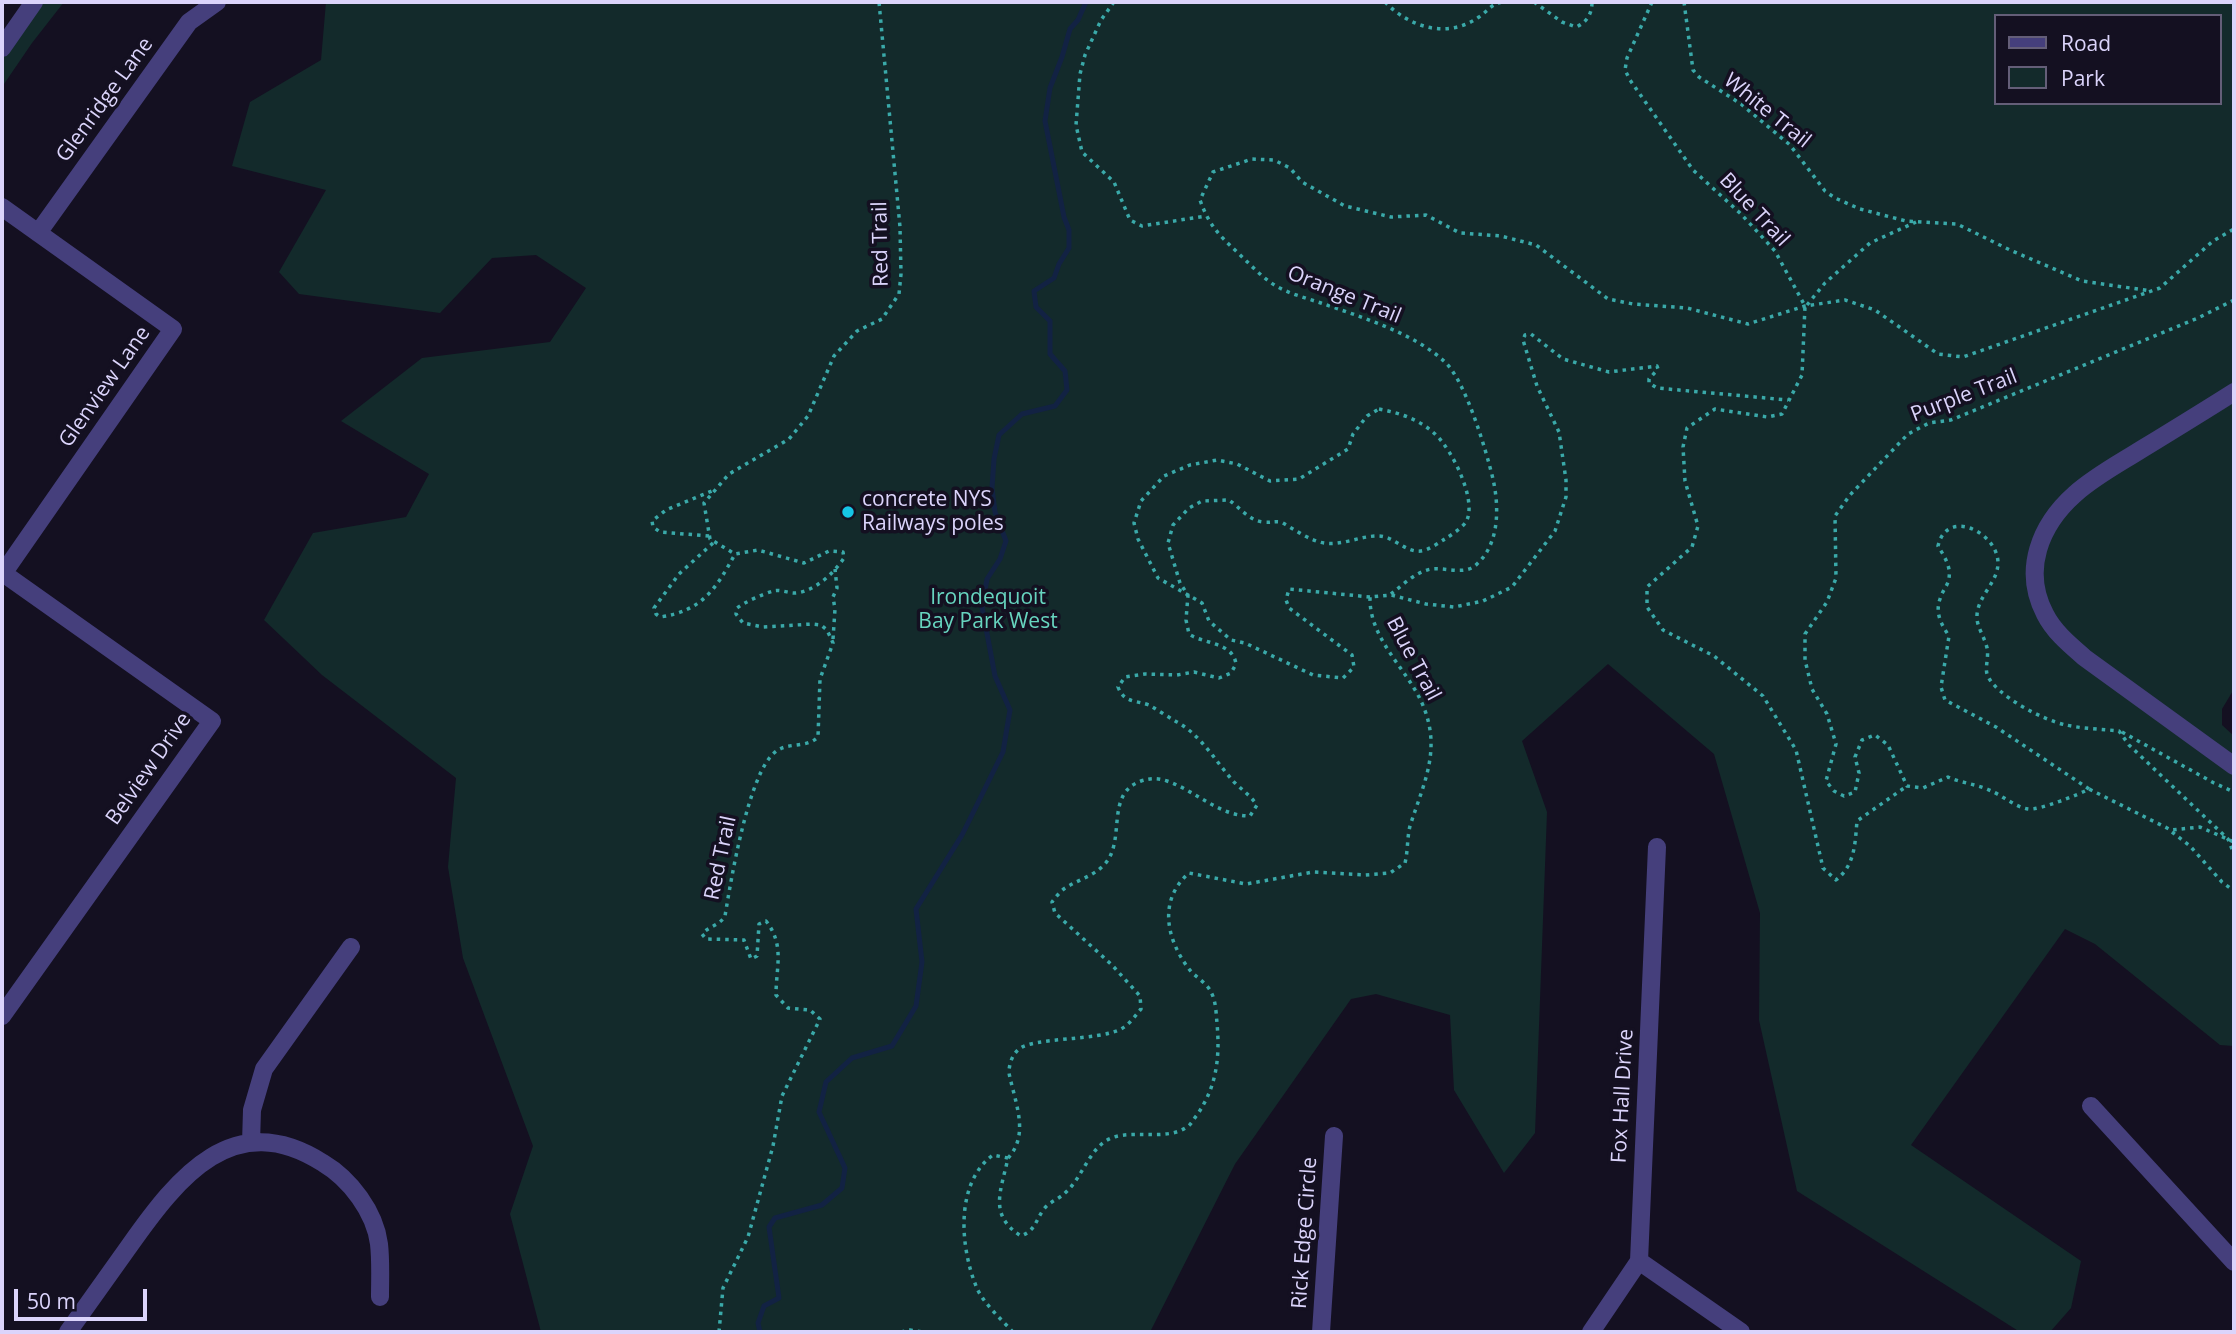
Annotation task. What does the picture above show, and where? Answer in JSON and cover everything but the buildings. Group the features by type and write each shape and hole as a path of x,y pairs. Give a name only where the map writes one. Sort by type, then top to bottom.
{"street":[{"path":"2,48 34,2"},
{"name":"Glenridge Lane","path":"38,233 189,22 217,2"},
{"name":"Glenview Lane","path":"2,208 173,329 2,574"},
{"path":"2234,392 2099,476 2075,494 2054,516 2040,540 2034,566 2037,592 2045,615 2062,638 2085,658 2234,766"},
{"name":"Belview Drive","path":"2,574 212,721 2,1016"},
{"name":"Fox Hall Drive","path":"1639,1261 1657,847"},
{"path":"251,1143 252,1110 264,1069 351,947"},
{"path":"2091,1106 2234,1262"},
{"name":"Rick Edge Circle","path":"1321,1332 1334,1136"},
{"path":"68,1332 155,1209 178,1182 198,1164 222,1151 251,1143 287,1145 332,1168 349,1183 362,1201 379,1242 380,1297"},
{"path":"1591,1332 1639,1261 1741,1332"}],"path":[{"name":"Red Trail","path":"709,536 660,532 653,527 652,521 666,510 716,489 729,474 789,439 808,416 834,356 857,331 881,319 899,294 900,227 878,2"},
{"path":"1115,2 1101,20 1085,55 1080,74 1076,125 1082,152 1114,182 1130,219 1142,226 1206,216 1200,200 1213,172 1252,159 1274,160 1290,168 1302,182 1345,206 1391,217 1426,215 1460,233 1501,236 1536,245 1608,299 1633,304 1687,308 1748,324 1805,306 1802,375 1782,414 1767,417 1716,409 1688,428 1683,447 1685,481 1698,526 1692,547 1647,587 1647,607 1663,630 1714,656 1763,696 1796,750 1823,868 1836,880 1845,873 1855,852 1857,821 1907,786 1923,788 1948,777 1987,788 2028,810 2074,798 2089,789"},
{"path":"1385,2 1401,16 1419,24 1435,30 1451,30 1480,17 1494,4 1502,2"},
{"path":"1534,2 1562,22 1576,27 1584,23 1590,14 1592,2"},
{"name":"Blue Trail","path":"1652,2 1627,58 1625,70 1630,80 1693,170 1741,214 1775,251 1805,306"},
{"name":"White Trail","path":"1684,2 1690,54 1693,69 1699,77 1741,104 1790,145 1825,191 1835,198 1881,216 1916,222 1957,224 2082,281 2152,291"},
{"path":"2234,32 2234,43"},
{"name":"Orange Trail","path":"1206,216 1212,228 1276,286 1363,317 1427,349 1447,364 1469,403 1488,458 1498,503 1488,550 1476,566 1460,571 1431,569 1414,576 1391,595"},
{"name":"White Trail","path":"1805,306 1825,283 1870,243 1916,222"},
{"name":"Purple Trail","path":"1805,306 1845,300 1875,310 1938,355 1963,357 2160,288 2213,241 2234,229"},
{"name":"Purple Trail","path":"1907,786 1888,745 1875,735 1862,740 1854,757 1859,773 1855,792 1844,796 1834,791 1826,781 1836,744 1827,714 1812,689 1805,660 1805,634 1827,602 1836,578 1835,516 1850,495 1908,434 1930,423 1964,415 2234,300"},
{"name":"Blue Trail","path":"1008,1158 999,1214 1009,1228 1021,1236 1031,1232 1045,1206 1065,1194 1106,1141 1130,1135 1166,1135 1188,1127 1202,1108 1212,1090 1217,1069 1220,1048 1216,1013 1211,990 1189,968 1171,935 1168,906 1177,884 1188,873 1245,884 1313,872 1365,875 1390,873 1405,863 1409,848 1409,829 1431,765 1431,734 1422,702 1378,632 1370,609 1370,597 1391,595 1426,604 1454,607 1483,600 1512,587 1555,531 1566,498 1559,432 1537,386 1523,340 1525,335 1531,334 1563,359 1609,372 1657,366 1658,369 1649,379 1649,383 1657,388 1788,400"},
{"path":"1013,1332 976,1288 969,1261 963,1212 972,1185 985,1162 993,1155 1008,1158 1017,1147 1021,1131 1009,1064 1019,1049 1028,1044 1077,1040 1121,1029 1141,1009 1140,996 1112,965 1055,913 1052,902 1065,888 1086,879 1106,863 1115,841 1121,798 1132,784 1153,777 1170,782 1236,816 1250,816 1257,805 1248,792 1237,784 1181,723 1149,705 1128,701 1118,687 1125,677 1145,674 1177,675 1194,672 1219,678 1231,673 1236,664 1229,651 1216,644 1197,640 1189,634 1186,620 1188,595 1180,583 1168,544 1173,525 1202,501 1229,500 1253,519 1263,522 1273,520 1323,543 1381,536 1409,550 1423,551 1465,523 1469,509 1468,495 1451,453 1436,434 1400,413 1379,410 1367,416 1353,433 1348,449 1299,480 1270,481 1237,464 1217,460 1190,465 1164,476 1141,501 1135,523 1139,539 1158,578 1188,595 1202,603 1209,621 1231,640 1245,643 1313,675 1343,678 1354,667 1352,655 1289,608 1286,600 1289,589 1370,597"},
{"path":"716,489 704,503 709,536 713,543 735,554 758,550 804,563 830,551 843,552 844,558 835,569 808,590 798,593 771,592 737,608 736,614 743,623 762,627 821,625 827,630 832,643"},
{"path":"2234,792 2119,731 2064,725 2033,712 1998,691 1987,673 1988,652 1977,618 1980,603 1998,563 1993,547 1973,528 1962,526 1946,530 1938,546 1949,565 1950,576 1940,598 1938,613 1940,623 1949,636 1941,687 1945,700 1996,727 2089,789 2171,830 2234,891"},
{"path":"713,543 668,586 654,608 656,614 660,617 666,616 698,604 720,581 735,554"},
{"path":"832,643 834,597 837,588 835,569"},
{"name":"Red Trail","path":"719,1332 723,1287 748,1237 773,1146 782,1096 820,1019 810,1010 788,1008 776,995 775,972 779,951 777,939 766,921 759,924 757,956 751,959 744,940 713,941 702,934 705,929 721,922 725,916 742,827 760,775 772,754 781,747 812,743 818,737 820,679 832,643"},
{"path":"2119,731 2129,745 2228,839 2234,854"},
{"path":"2171,830 2200,827 2234,842"},
{"path":"901,1332 910,1329 922,1332"}],"green space":[{"path":"34,2 64,2 2,87 2,48"},
{"name":"Irondequoit Bay Park West","path":"326,2 2234,2 2234,689 2222,709 2222,725 2234,736 2234,1046 2220,1045 2095,944 2065,929 1911,1145 2081,1261 2071,1308 2050,1332 2020,1332 1797,1191 1759,1020 1760,913 1714,754 1608,664 1522,741 1547,812 1535,1133 1504,1173 1454,1090 1450,1015 1376,994 1351,999 1235,1164 1150,1332 541,1332 510,1214 533,1146 463,958 448,867 456,778 322,675 264,620 313,533 406,517 429,474 341,421 422,358 550,342 586,288 536,255 492,258 440,313 299,294 279,272 326,190 232,166 250,102 321,60"}],"waterway":[{"path":"760,1332 758,1323 764,1306 779,1298 769,1227 775,1218 822,1205 842,1188 845,1168 819,1112 826,1082 852,1058 892,1046 916,1006 922,962 916,909 962,835 1003,752 1010,710 995,676 982,607 987,579 1000,559 1006,541 995,512 992,488 994,459 999,435 1022,414 1055,406 1067,390 1065,371 1050,354 1050,321 1036,307 1034,291 1054,278 1069,248 1069,230 1045,121 1050,88 1070,29 1078,20 1086,2"}],"place":[{"name":"concrete NYS Railways poles","path":"848,512"}]}
